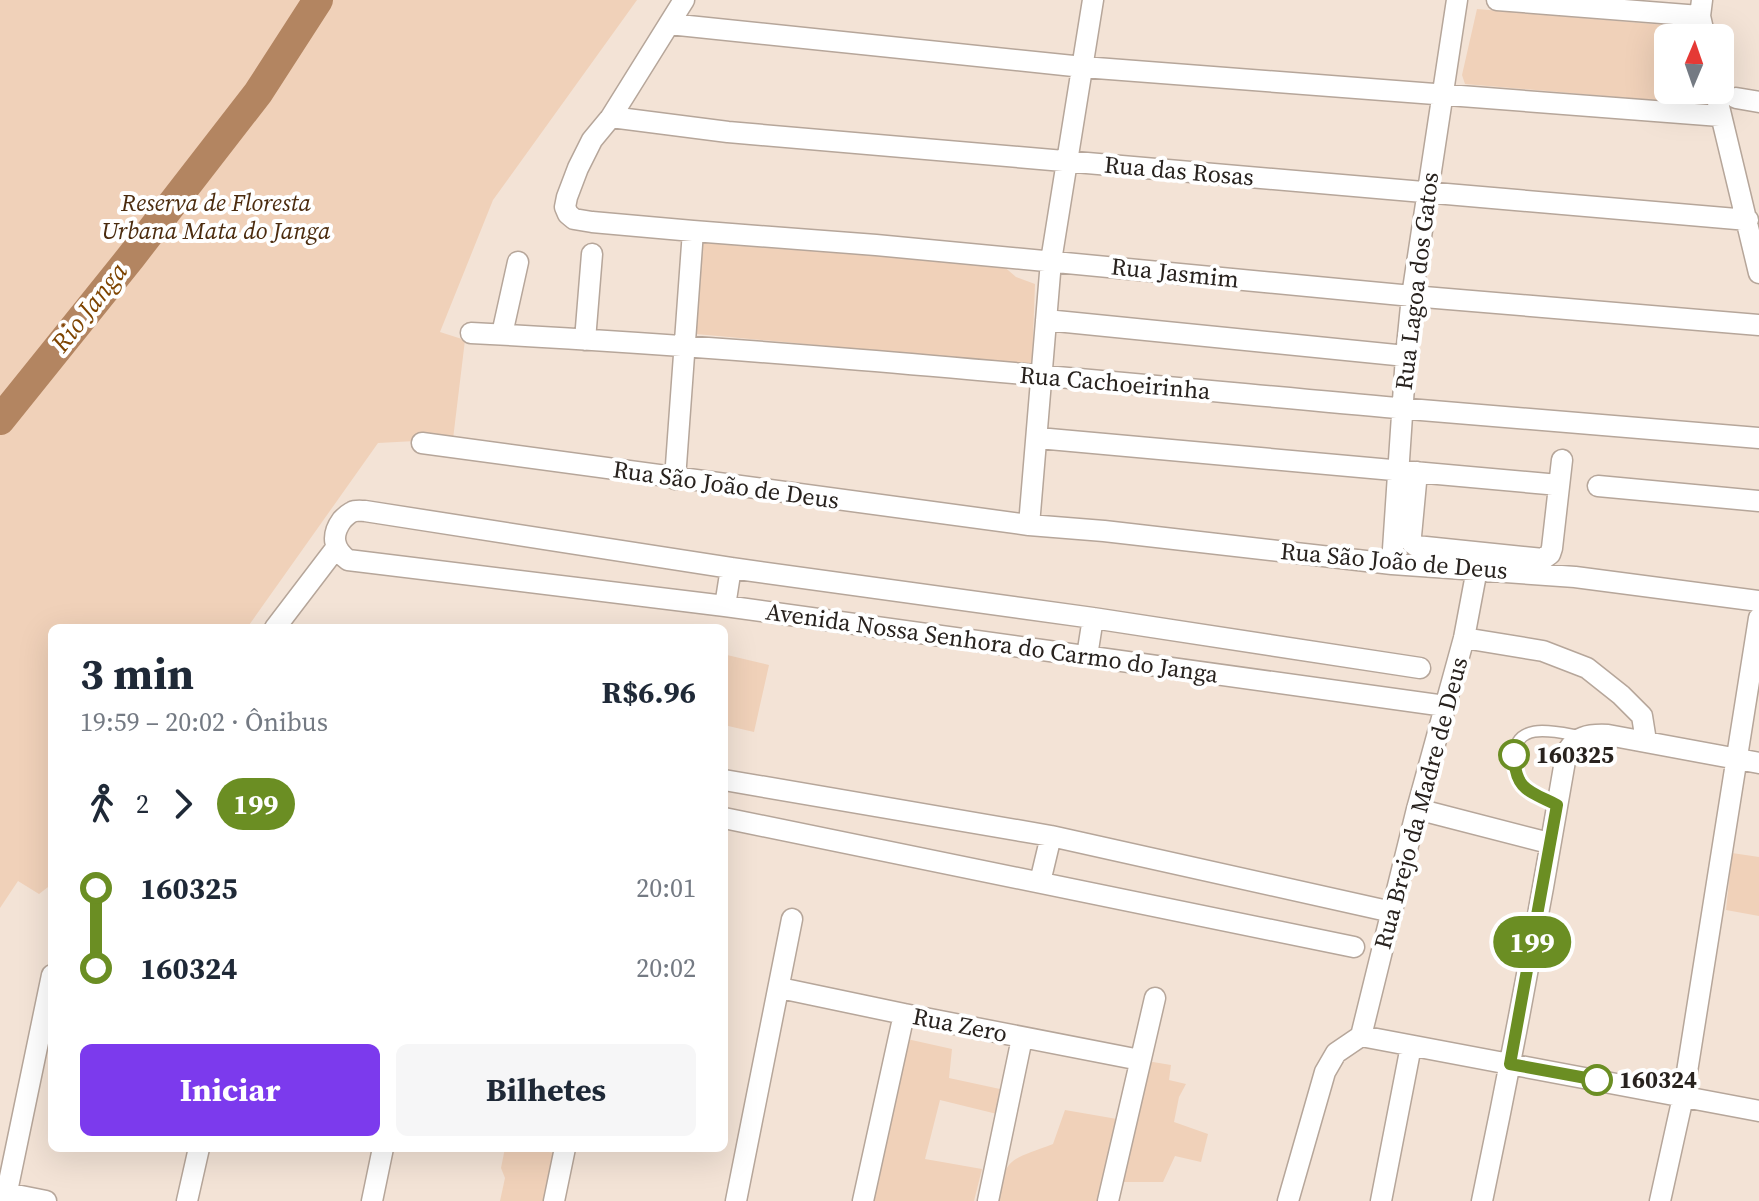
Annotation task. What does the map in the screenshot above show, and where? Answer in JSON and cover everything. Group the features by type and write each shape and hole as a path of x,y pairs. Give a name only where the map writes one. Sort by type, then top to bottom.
{"street":[{"path":"611,117 684,0"},
{"path":"1029,525 1051,261 1093,0"},
{"name":"Rua Lagoa dos Gatos","path":"1392,564 1408,471 1402,409 1412,296 1457,0"},
{"path":"1497,0 1701,8"},
{"path":"669,24 1083,67 1720,116"},
{"path":"1736,98 1759,102"},
{"path":"1718,104 1749,190 1748,220 1759,273"},
{"name":"Rua das Rosas","path":"611,117 728,132 1748,220"},
{"name":"Rua Jasmim","path":"611,117 592,140 567,197 565,207 574,219 1759,325"},
{"path":"675,479 693,231"},
{"path":"585,340 592,254"},
{"path":"502,334 518,262"},
{"path":"1046,320 1406,356"},
{"name":"Rua Cachoeirinha","path":"471,333 685,346 1759,438"},
{"path":"1038,438 1559,485"},
{"name":"Rua São João de Deus","path":"422,443 1029,525 1392,564 1575,577 1759,601"},
{"path":"1408,471 1411,536 1416,546 1543,559 1550,554 1562,460"},
{"path":"1598,486 1759,501"},
{"path":"279,624 342,554 335,539 343,520 352,512 365,511 731,568 1093,618 1420,668"},
{"name":"Avenida Nossa Senhora do Carmo do Janga","path":"342,554 1445,706"},
{"path":"725,606 731,568"},
{"name":"Rua Brejo da Madre de Deus","path":"1361,1036 1417,809 1464,638 1477,569"},
{"path":"1087,656 1093,618"},
{"path":"1660,1201 1683,1097 1759,618"},
{"path":"1464,638 1543,651 1587,668 1642,716 1646,741"},
{"path":"1482,1201 1569,747 1584,736 1608,735 1759,763"},
{"path":"728,781 1051,836 1392,912"},
{"path":"751,822 760,786"},
{"path":"1417,809 1549,843"},
{"path":"728,819 1354,947"},
{"path":"1040,882 1051,836"},
{"path":"736,1201 792,919"},
{"name":"Rua Zero","path":"780,988 1140,1060"},
{"path":"46,1201 6,1197 48,994"},
{"path":"1108,1201 1155,998"},
{"path":"863,1201 904,1014"},
{"path":"1288,1201 1325,1072 1336,1053 1361,1036 1759,1111"},
{"path":"988,1201 1022,1038"},
{"path":"1381,1201 1411,1046"},
{"path":"187,1201 198,1152"},
{"path":"372,1201 382,1152"},
{"path":"554,1201 564,1152"}],"lane":[{"path":"1557,805 1523,788 1514,766 1518,740 1541,730 1584,736"}],"green space":[{"name":"Reserva de Floresta Urbana Mata do Janga","path":"0,0 637,0 493,200 440,332 465,340 453,439 378,443 250,624 48,624 48,887 39,894 18,881 0,908"},
{"path":"1477,9 1654,24 1654,100 1465,84 1462,75"},
{"path":"699,239 1001,264 1016,277 1035,284 1032,365 696,334"},
{"path":"728,655 769,665 754,732 728,726"},
{"path":"1732,853 1759,857 1759,916 1726,910"},
{"path":"907,1039 952,1049 949,1078 1000,1089 997,1114 940,1100 925,1159 982,1169 974,1201 872,1201"},
{"path":"1147,1061 1171,1065 1169,1080 1186,1084 1179,1097 1174,1122 1208,1134 1201,1162 1175,1156 1163,1182 1122,1182"},
{"path":"1065,1110 1117,1119 1100,1201 996,1201 1003,1175 1013,1161 1053,1144"},
{"path":"504,1152 556,1153 545,1201 500,1201 505,1178 501,1168"}],"waterway":[{"name":"Rio Janga","path":"0,420 258,93 318,0"}],"bus line":[{"name":"199","path":"1514,755 1514,766 1523,788 1557,805 1510,1064 1597,1080"}],"place":[{"name":"160325","path":"1514,755"},
{"name":"160324","path":"1597,1080"}]}
